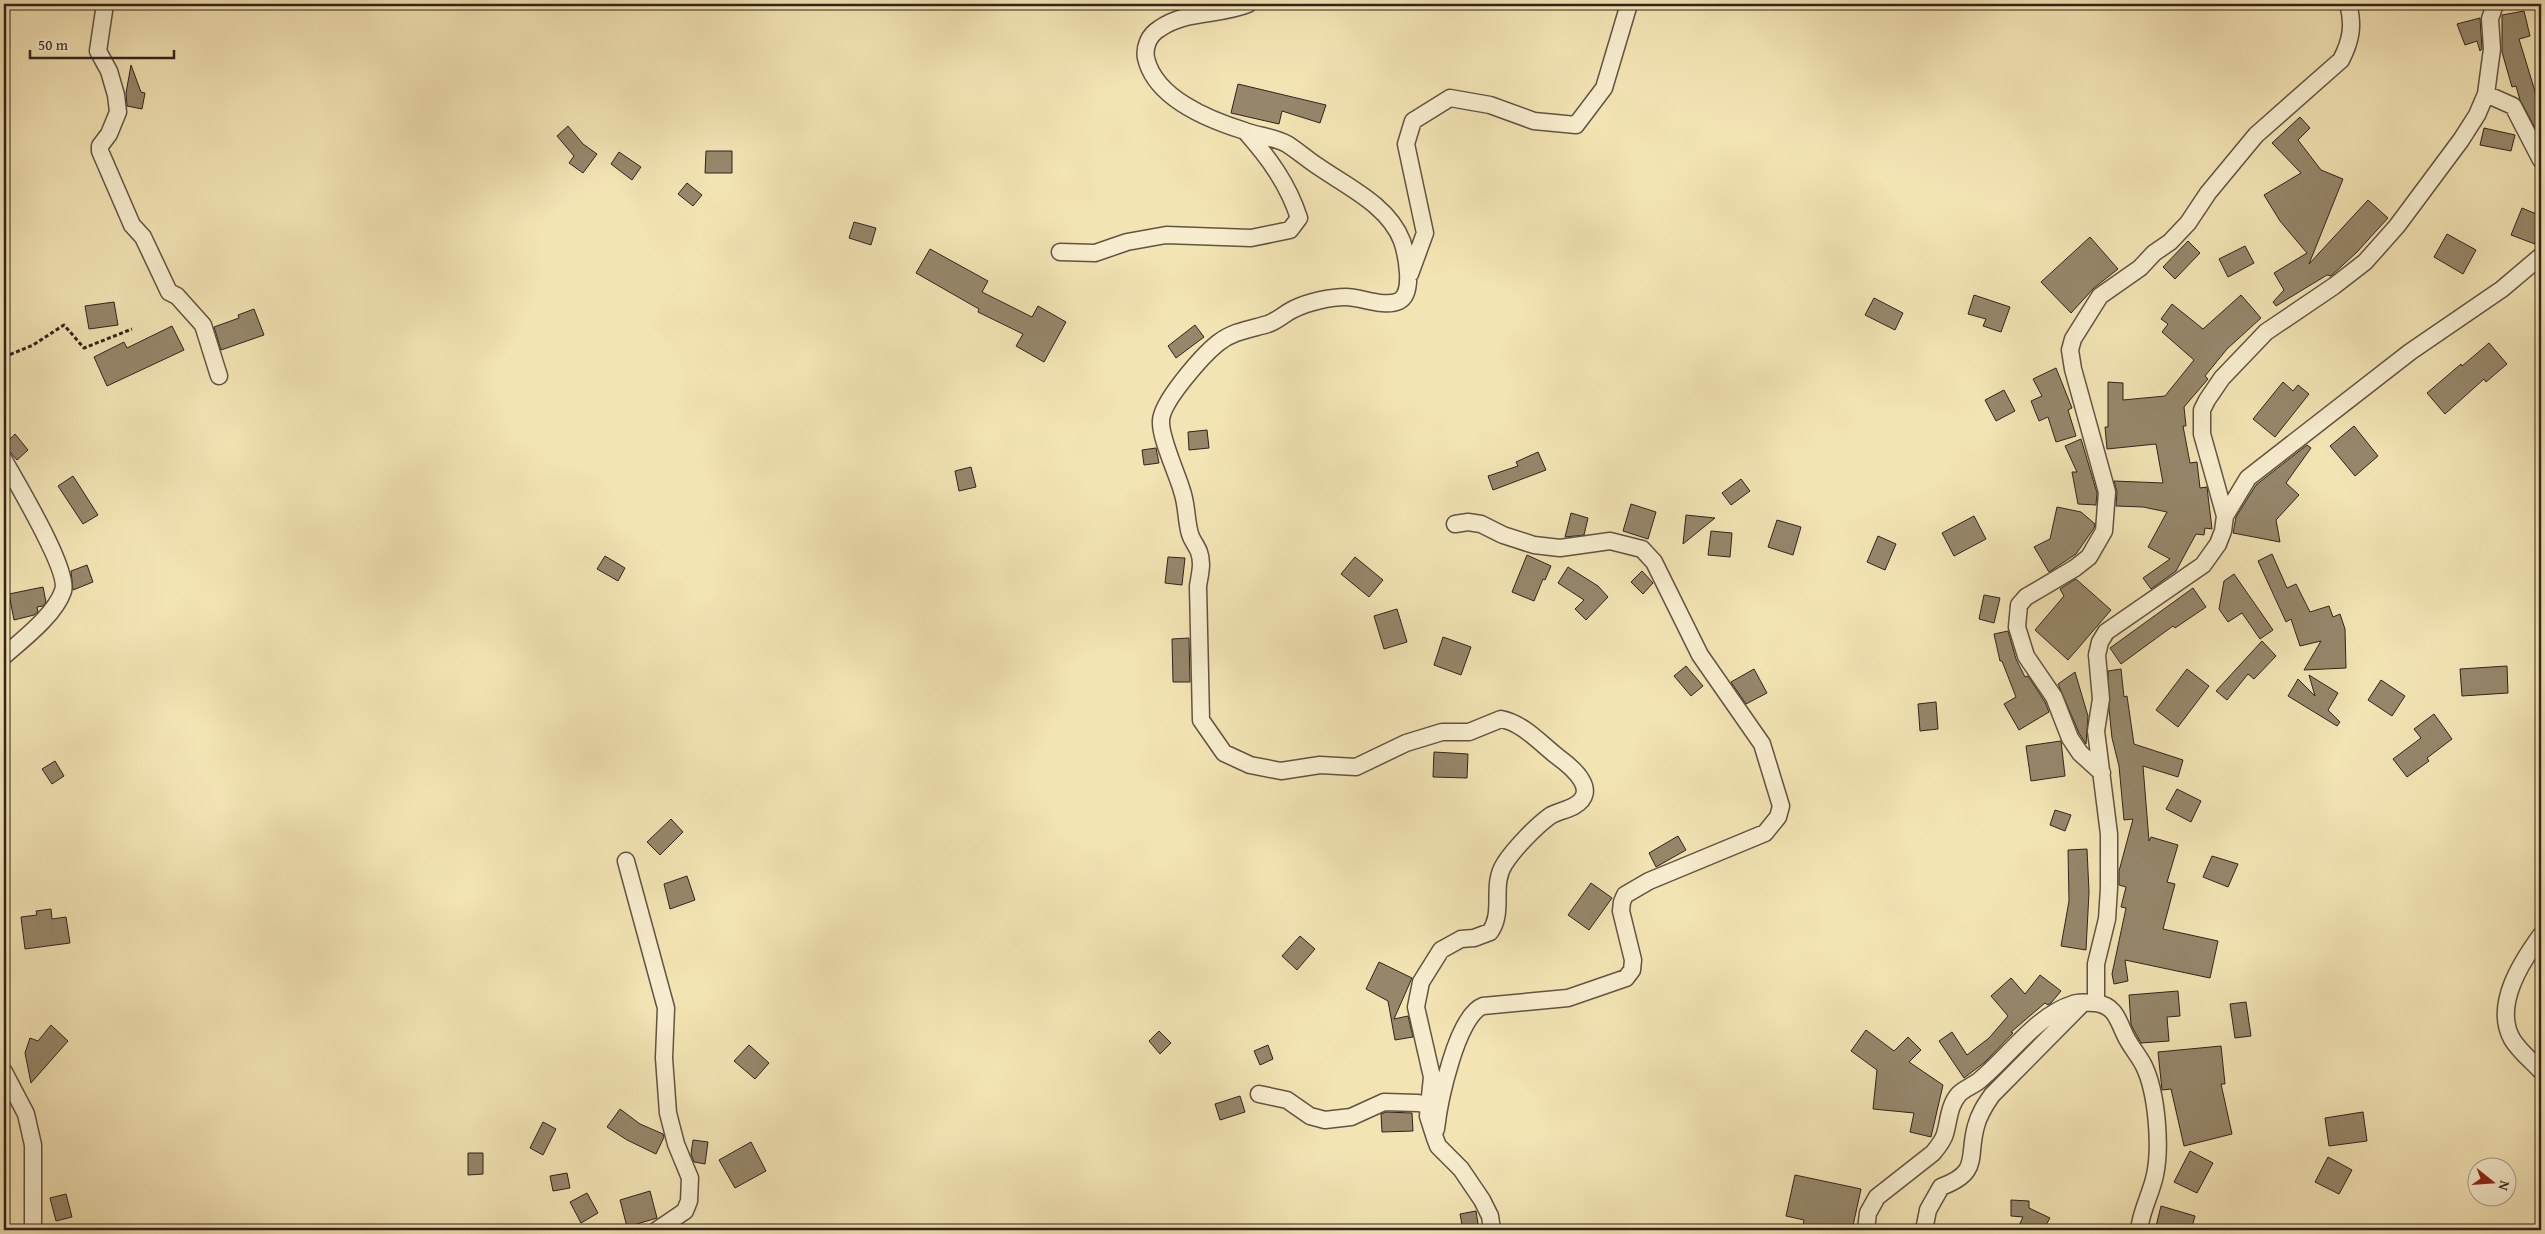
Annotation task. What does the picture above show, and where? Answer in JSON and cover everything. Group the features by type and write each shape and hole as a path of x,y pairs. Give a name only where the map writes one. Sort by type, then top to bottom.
{"street":[{"path":"105,4 98,50 109,71 116,95 118,112 109,134 100,146 100,151 132,225 144,237 169,292 177,296 203,326 219,376"},
{"path":"1248,4 1175,20 1158,29 1148,40 1145,53 1148,67 1157,82 1191,108 1245,132 1286,144 1366,199 1392,222 1402,242 1409,276"},
{"path":"1492,1230 1490,1216 1482,1200 1460,1169 1438,1146 1428,1116 1432,1077 1416,1007 1421,982 1440,950 1461,938 1474,938 1490,932 1497,921 1497,888 1503,865 1521,842 1550,816 1564,812 1582,801 1586,792 1584,784 1569,765 1519,726 1501,720 1469,732 1442,732 1406,743 1356,767 1349,768 1320,765 1290,771 1267,770 1250,765 1224,752 1201,720 1198,586 1202,564 1200,553 1190,536 1182,491 1161,424 1164,411 1175,392 1211,350 1227,337 1253,326 1269,324 1294,308 1329,299 1348,297 1387,302 1399,301 1404,296 1409,276 1425,233 1406,144 1413,121 1450,98 1490,105 1534,121 1576,125 1604,88 1629,4"},
{"path":"2102,773 2080,753 2070,738 2054,697 2026,656 2018,627 2020,605 2026,597 2075,568 2089,557 2104,531 2108,492 2073,369 2070,350 2077,330 2100,296 2140,268 2154,253 2174,239 2251,140 2341,60 2349,44 2352,29 2348,4"},
{"path":"2226,516 2211,473 2200,422 2202,410 2214,389 2266,332 2365,262 2397,226 2461,140 2477,115 2486,94 2492,49 2490,19 2495,4"},
{"path":"2486,94 2513,106 2541,160"},
{"path":"1060,252 1095,253 1127,242 1166,235 1252,238 1290,230 1300,218 1292,194 1270,160 1245,132"},
{"path":"1924,1230 1928,1210 1940,1187 1954,1182 1969,1167 1973,1159 1975,1127 1980,1112 2012,1074 2089,1003 2107,919 2109,888 2109,834 2096,731 2101,699 2097,670 2100,642 2106,632 2203,565 2224,531 2226,516 2248,478 2410,352 2502,289 2541,256"},
{"path":"4,460 56,557 64,583 64,590 35,628 4,656"},
{"path":"1435,1138 1438,1113 1456,1043 1471,1013 1483,1006 1568,998 1626,978 1632,970 1633,960 1621,911 1625,895 1649,881 1765,833 1778,817 1781,806 1780,796 1762,744 1700,655 1654,562 1642,548 1610,541 1560,548 1534,545 1503,535 1481,524 1468,522 1454,524"},
{"path":"626,861 666,1008 664,1058 668,1113 676,1144 690,1178 689,1201 686,1210 657,1230"},
{"path":"2541,935 2520,967 2512,984 2507,1025 2513,1039 2541,1071"},
{"path":"1866,1230 1868,1213 1877,1197 1933,1153 1940,1145 1953,1103 1959,1093 1982,1079 2047,1018 2074,1003 2105,1004 2116,1013 2126,1038 2145,1068 2157,1117 2158,1145 2155,1175 2139,1230"},
{"path":"4,1072 26,1114 33,1145 33,1230"},
{"path":"1260,1094 1287,1100 1310,1116 1325,1120 1351,1117 1384,1102 1418,1102 1428,1106"}],"path":[{"path":"4,357 33,345 64,325 84,348 132,329"}],"building":[{"path":"2524,11 2530,36 2519,39 2541,111 2541,139 2520,100 2516,86 2512,87 2502,52 2502,15"},
{"path":"2480,18 2482,49 2480,51 2477,41 2465,45 2457,24"},
{"path":"131,65 141,92 145,93 142,109 127,106 126,93"},
{"path":"1238,84 1326,105 1320,123 1282,111 1279,124 1231,113"},
{"path":"2300,117 2310,128 2298,140 2321,170 2343,179 2309,264 2368,200 2388,218 2357,252 2331,276 2327,275 2276,306 2273,302 2284,290 2274,273 2307,253 2280,221 2264,195 2301,173 2272,143"},
{"path":"568,126 583,144 597,154 583,173 569,163 574,156 557,136"},
{"path":"2484,128 2515,135 2511,151 2480,145"},
{"path":"706,151 732,151 732,173 705,173"},
{"path":"619,152 641,167 632,180 611,164"},
{"path":"687,183 702,195 693,206 678,194"},
{"path":"2522,208 2541,216 2541,227 2535,244 2511,235"},
{"path":"854,222 876,228 871,245 849,238"},
{"path":"2447,234 2476,250 2463,274 2434,257"},
{"path":"2090,237 2118,269 2094,288 2071,313 2041,282"},
{"path":"2188,241 2200,253 2175,279 2163,267"},
{"path":"2245,246 2254,263 2228,277 2219,259"},
{"path":"930,249 988,281 982,292 1032,317 1038,306 1066,322 1044,362 1016,346 1023,334 978,312 979,309 916,273"},
{"path":"1974,295 2010,307 2001,332 1983,326 1986,319 1968,314"},
{"path":"2241,295 2261,318 2227,349 2205,376 2208,379 2184,407 2186,426 2183,426 2190,463 2197,462 2200,488 2207,487 2212,529 2205,528 2204,535 2196,534 2176,571 2151,589 2143,578 2170,559 2148,547 2167,512 2143,507 2116,506 2117,492 2114,481 2163,483 2156,444 2107,449 2105,427 2108,427 2108,382 2123,383 2123,400 2165,396 2194,360 2162,332 2168,324 2161,319 2172,304 2203,329"},
{"path":"1874,298 1903,313 1895,330 1865,315"},
{"path":"114,302 118,325 89,329 85,306"},
{"path":"254,309 264,335 221,350 214,327 239,318 238,315"},
{"path":"1195,325 1204,337 1176,358 1168,346"},
{"path":"172,326 184,350 107,386 94,357 124,342 127,348"},
{"path":"2489,343 2507,364 2486,382 2484,379 2445,414 2427,393"},
{"path":"2056,368 2072,408 2068,410 2076,436 2056,442 2048,417 2039,421 2031,401 2042,396 2033,379"},
{"path":"2283,382 2293,391 2298,385 2309,394 2275,437 2253,419"},
{"path":"2004,390 2015,411 1996,421 1985,400"},
{"path":"2354,426 2378,456 2355,476 2330,446"},
{"path":"1207,430 1209,448 1189,450 1188,432"},
{"path":"15,434 28,450 17,460 4,445"},
{"path":"2081,439 2097,493 2096,505 2078,504 2072,472 2077,472 2065,446"},
{"path":"2307,445 2311,448 2286,483 2299,495 2276,520 2280,542 2233,533 2236,517 2256,485"},
{"path":"1156,448 1159,463 1144,465 1142,450"},
{"path":"1538,452 1546,470 1493,490 1488,476 1518,466 1516,462"},
{"path":"971,467 976,487 959,491 955,471"},
{"path":"73,476 98,515 83,524 58,486"},
{"path":"1741,479 1750,491 1731,505 1722,493"},
{"path":"1631,504 1656,512 1648,539 1623,531"},
{"path":"2057,507 2081,512 2095,524 2076,554 2049,572 2034,547 2050,539"},
{"path":"1571,513 1588,518 1584,535 1565,537"},
{"path":"1686,515 1715,518 1683,544"},
{"path":"1974,516 1986,539 1954,556 1942,533"},
{"path":"1777,520 1801,527 1793,555 1768,547"},
{"path":"1711,531 1732,533 1730,557 1708,555"},
{"path":"1878,536 1896,544 1885,570 1867,562"},
{"path":"2272,554 2287,588 2296,584 2310,612 2329,606 2333,617 2340,614 2345,629 2346,668 2304,670 2321,641 2300,646 2291,619 2286,622 2258,561"},
{"path":"1527,555 1551,566 1545,580 1543,579 1534,601 1512,592"},
{"path":"605,556 625,568 618,581 597,569"},
{"path":"1168,557 1185,558 1182,585 1165,583"},
{"path":"1355,557 1383,580 1369,597 1341,574"},
{"path":"87,565 93,582 73,590 71,571"},
{"path":"1568,567 1598,586 1608,597 1586,620 1575,609 1584,600 1558,583"},
{"path":"1642,571 1653,583 1643,594 1631,582"},
{"path":"2234,574 2273,630 2260,639 2242,613 2228,622 2219,609 2224,581"},
{"path":"2076,579 2111,610 2068,660 2035,630 2064,596 2060,589"},
{"path":"43,587 46,602 43,606 37,607 38,612 34,615 14,620 9,594"},
{"path":"2193,588 2206,607 2175,628 2173,626 2121,664 2110,648"},
{"path":"1984,595 2000,598 1994,623 1979,619"},
{"path":"1397,609 1407,642 1384,649 1374,616"},
{"path":"2008,631 2016,659 2025,677 2028,676 2045,702 2049,712 2019,730 2004,704 2016,697 2002,661 2000,661 1994,634"},
{"path":"1443,637 1471,647 1461,675 1434,665"},
{"path":"1189,638 1190,682 1173,682 1172,639"},
{"path":"2262,641 2276,656 2254,679 2248,674 2227,700 2216,691"},
{"path":"1686,666 1703,686 1691,696 1674,676"},
{"path":"2507,666 2508,693 2462,696 2460,669"},
{"path":"1754,669 1767,693 1746,704 1731,682"},
{"path":"2121,669 2124,697 2127,696 2134,744 2183,760 2178,777 2143,766 2149,841 2151,837 2178,845 2167,882 2175,884 2163,929 2218,941 2210,978 2125,960 2128,981 2114,984 2112,974 2126,908 2121,907 2126,887 2119,885 2119,871 2133,819 2124,820 2119,766 2112,738 2109,709 2108,671"},
{"path":"2187,669 2209,686 2178,727 2156,710"},
{"path":"2075,672 2088,716 2086,744 2079,733 2058,684"},
{"path":"2309,675 2338,693 2328,710 2340,722 2337,726 2288,696 2298,679 2315,696"},
{"path":"2381,680 2405,696 2392,716 2368,700"},
{"path":"1936,702 1938,729 1920,731 1918,704"},
{"path":"2434,714 2452,739 2427,758 2429,761 2407,777 2393,759 2421,738 2414,729"},
{"path":"2061,741 2065,776 2031,781 2026,746"},
{"path":"1434,752 1468,754 1467,778 1433,777"},
{"path":"55,761 64,776 52,784 42,769"},
{"path":"2177,789 2201,801 2191,822 2166,809"},
{"path":"2055,810 2071,815 2065,831 2050,825"},
{"path":"671,819 683,832 660,855 647,842"},
{"path":"1678,836 1686,850 1656,867 1649,853"},
{"path":"2087,849 2089,892 2086,950 2061,946 2069,901 2068,850"},
{"path":"2212,856 2238,864 2228,887 2203,877"},
{"path":"687,876 695,900 670,909 664,884"},
{"path":"1591,883 1612,898 1589,930 1568,915"},
{"path":"51,909 52,919 66,917 70,943 25,949 21,917 37,915 36,911"},
{"path":"1300,936 1315,949 1297,970 1282,956"},
{"path":"1379,962 1412,978 1394,1019 1408,1016 1413,1037 1395,1040 1388,1001 1366,989"},
{"path":"2040,975 2061,991 2051,1003 2048,1005 2045,1003 2011,1032 2013,1033 1985,1062 1964,1078 1939,1041 1952,1032 1967,1055 1989,1038 2008,1016 1991,996 2011,978 2025,994"},
{"path":"2178,991 2180,1016 2167,1017 2169,1041 2141,1043 2131,1025 2129,995"},
{"path":"2246,1002 2251,1036 2235,1038 2230,1004"},
{"path":"51,1025 68,1041 31,1083 25,1053 30,1038 38,1041"},
{"path":"1866,1030 1894,1051 1908,1037 1921,1050 1909,1062 1943,1085 1931,1137 1910,1132 1914,1113 1873,1109 1877,1070 1851,1051"},
{"path":"1159,1031 1171,1043 1160,1054 1149,1041"},
{"path":"749,1045 769,1063 755,1079 734,1061"},
{"path":"1268,1045 1273,1059 1260,1065 1254,1051"},
{"path":"2221,1046 2225,1084 2221,1084 2232,1134 2184,1146 2171,1089 2162,1090 2158,1052"},
{"path":"1240,1096 1245,1112 1220,1120 1215,1104"},
{"path":"620,1109 640,1124 663,1134 664,1137 656,1154 627,1140 607,1127"},
{"path":"1386,1112 1412,1113 1413,1131 1382,1132 1381,1114"},
{"path":"2363,1112 2367,1141 2329,1146 2325,1118"},
{"path":"543,1122 556,1129 543,1155 530,1148"},
{"path":"693,1140 708,1142 705,1164 694,1162 691,1154"},
{"path":"751,1142 766,1171 735,1188 719,1160"},
{"path":"2190,1151 2213,1163 2197,1193 2174,1182"},
{"path":"468,1153 483,1153 483,1174 468,1175"},
{"path":"2328,1157 2352,1170 2339,1194 2315,1182"},
{"path":"567,1173 570,1188 553,1191 550,1176"},
{"path":"1795,1175 1861,1189 1852,1230 1802,1230 1804,1220 1786,1216"},
{"path":"650,1191 657,1218 627,1227 620,1200"},
{"path":"587,1193 598,1213 581,1223 570,1202"},
{"path":"66,1194 72,1217 56,1221 50,1198"},
{"path":"2011,1200 2029,1201 2029,1208 2050,1218 2043,1230 2017,1230 2023,1217 2011,1216"},
{"path":"2161,1206 2195,1216 2191,1230 2155,1230"},
{"path":"1476,1211 1479,1230 1463,1230 1460,1214"}]}
